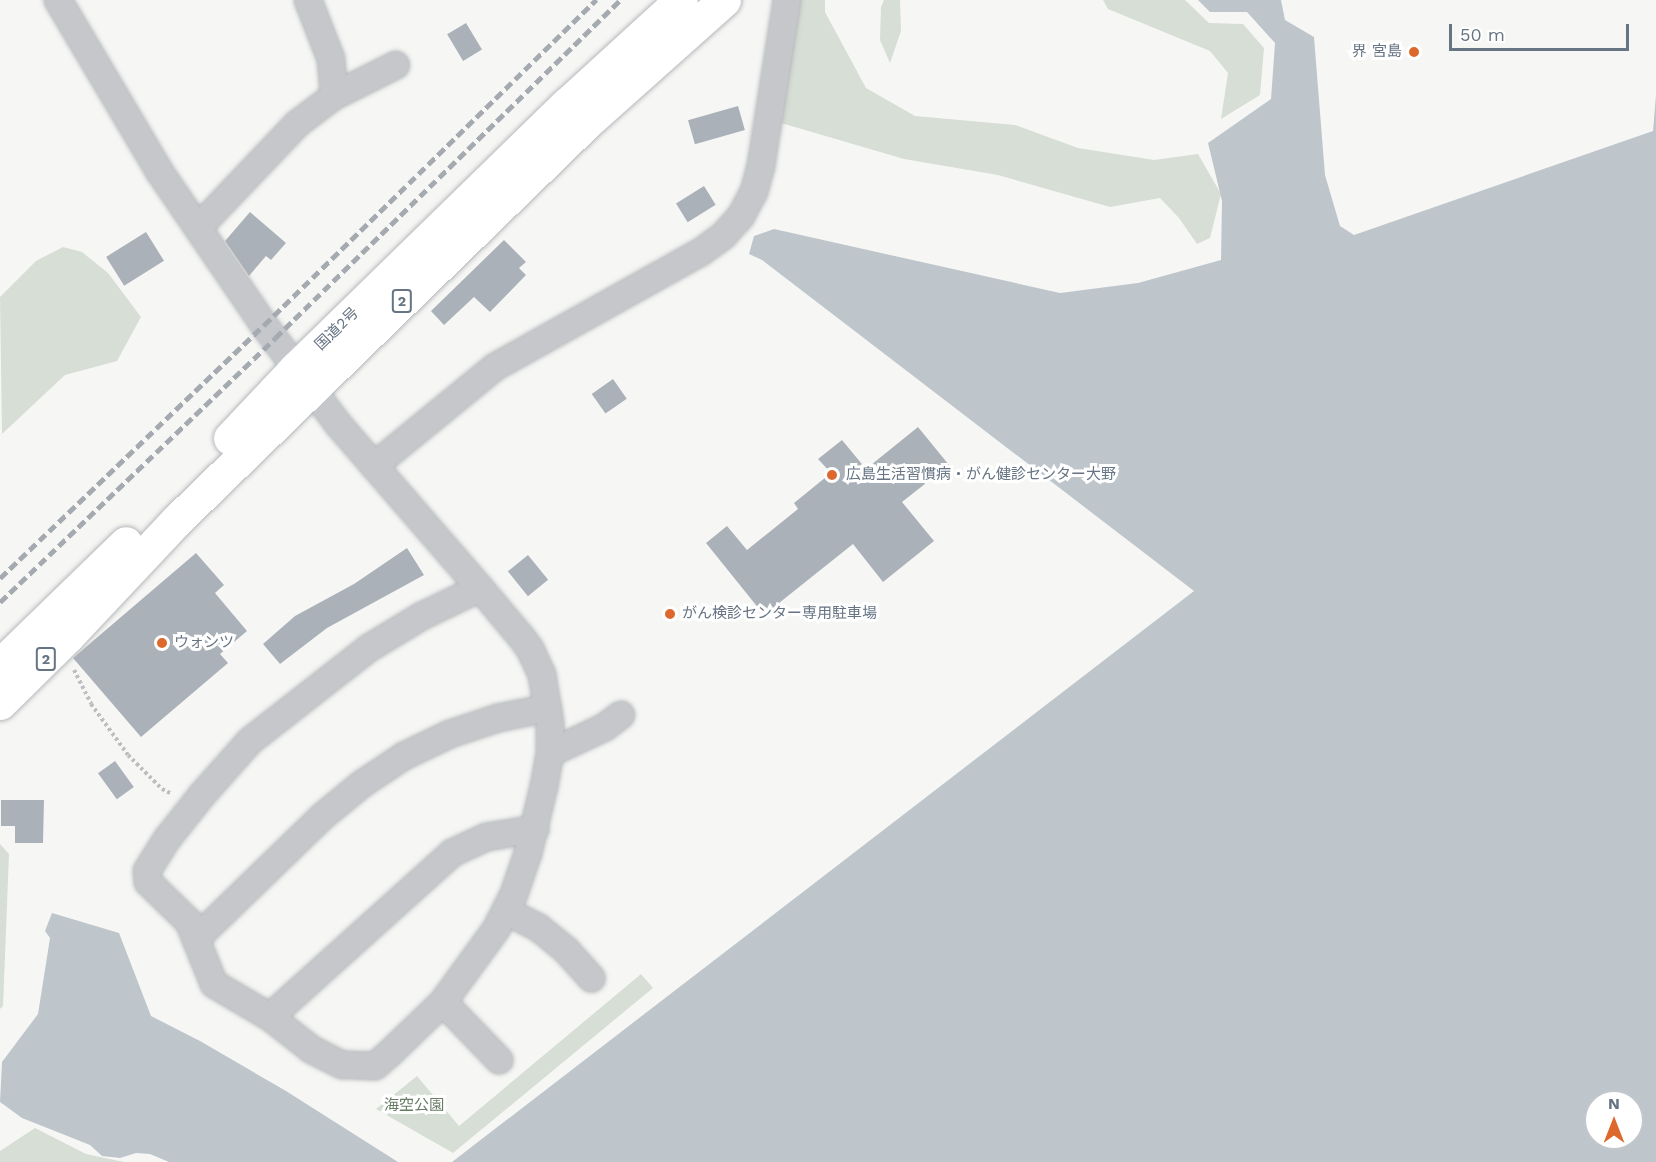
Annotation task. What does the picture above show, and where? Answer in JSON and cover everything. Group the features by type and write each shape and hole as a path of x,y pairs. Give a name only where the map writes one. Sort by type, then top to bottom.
{"highway":[{"name":"国道2号","path":"0,703 90,613 304,378 567,104 681,0"},
{"name":"国道2号","path":"0,665 181,488 724,0"}],"street":[{"path":"58,0 159,171 198,228 338,424 480,588 530,649 546,699 550,753 535,829 506,911 477,960 443,1002 375,1066 342,1065 311,1049 270,1017 214,984 189,922 148,882 147,871 168,838 250,741 369,648 422,616 480,588"},
{"path":"309,0 331,59 334,96"},
{"path":"375,466 495,368 701,252 729,230 741,216 754,192 761,166 787,0"},
{"path":"198,228 297,124 334,96 396,65"},
{"path":"197,938 323,816 370,778 404,756 450,734 546,699"},
{"path":"550,753 605,727 621,715"},
{"path":"270,1017 452,853 487,837 535,829"},
{"path":"506,911 539,928 566,950 591,978"},
{"path":"443,1002 499,1060"}],"path":[{"path":"74,668 91,704 128,755 162,789 195,804"}],"green space":[{"path":"800,0 825,0 825,12 866,88 915,116 1015,125 1078,148 1154,160 1198,154 1221,194 1210,238 1197,244 1179,218 1160,198 1110,207 998,175 904,159 781,123"},
{"path":"884,0 900,0 901,31 890,63 880,40 881,7"},
{"path":"1103,0 1185,0 1209,23 1243,24 1264,48 1260,95 1221,119 1228,73 1210,51 1108,9"},
{"path":"63,247 82,252 108,273 141,317 117,361 65,375 2,434 0,297 36,261"},
{"path":"0,844 9,854 3,1006 0,1009"},
{"name":"海空公園","path":"641,974 653,988 453,1153 376,1109 417,1076 459,1126"},
{"path":"35,1128 86,1154 124,1162 0,1162 0,1151"}],"shaded area":[{"path":"1198,0 1281,0 1285,20 1314,37 1325,175 1340,226 1354,235 1653,131 1656,95 1656,1162 452,1162 1194,591 762,260 749,254 754,236 774,229 1060,293 1138,283 1221,260 1222,201 1208,143 1271,99 1275,43 1247,12 1210,12"},
{"path":"52,913 119,933 151,1016 200,1041 286,1091 398,1162 169,1162 150,1154 136,1153 120,1158 102,1156 90,1145 22,1118 0,1102 2,1062 38,1014 50,938 45,931"}],"building":[{"path":"466,23 482,50 463,61 447,34"},
{"path":"738,106 745,130 695,144 688,120"},
{"path":"704,186 716,205 688,222 676,203"},
{"path":"250,212 286,243 271,260 266,256 249,276 225,241"},
{"path":"146,232 164,261 124,286 106,257"},
{"path":"504,240 526,262 519,268 526,275 490,312 474,297 444,325 431,311"},
{"path":"613,379 627,399 605,414 592,394"},
{"path":"918,427 949,465 902,502 934,541 883,582 853,544 764,615 706,543 727,526 747,550 798,509 794,503 831,473 818,459 842,440 866,469"},
{"path":"407,548 424,575 327,628 280,664 263,644 295,616 354,584"},
{"name":"ウォンツ","path":"196,553 224,585 215,593 247,631 220,654 228,663 141,737 73,658"},
{"path":"528,555 548,580 528,596 508,571"},
{"path":"115,761 134,787 117,799 98,773"},
{"path":"1,800 44,800 43,843 15,843 15,826 1,826"}],"railway":[{"path":"0,578 264,325 596,0"},
{"path":"0,602 275,338 620,0"}],"place":[{"name":"界 宮島","path":"1414,52"},
{"name":"広島生活習慣病・がん健診センター大野","path":"832,475"},
{"name":"がん検診センター専用駐車場","path":"670,614"},
{"name":"ウォンツ","path":"162,643"}]}
